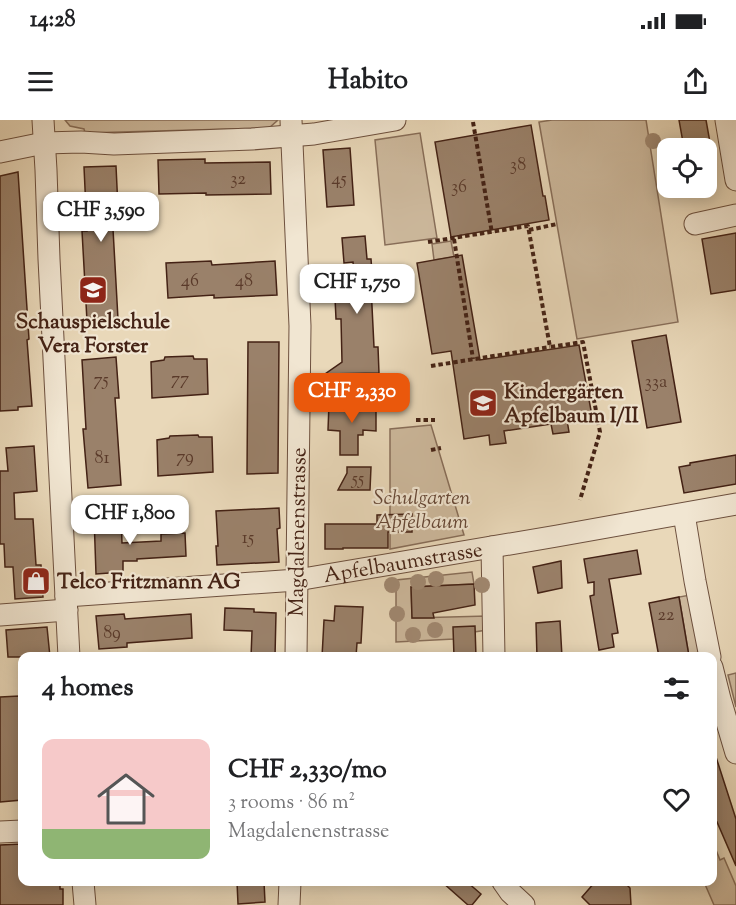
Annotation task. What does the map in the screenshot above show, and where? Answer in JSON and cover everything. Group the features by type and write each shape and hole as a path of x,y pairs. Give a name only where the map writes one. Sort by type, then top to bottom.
{"street":[{"path":"43,120 69,652"},
{"path":"0,152 44,143 114,144 252,139 292,127 314,134 395,120"},
{"path":"726,120 736,180"},
{"name":"Magdalenenstrasse","path":"292,127 300,326 296,652"},
{"path":"695,224 736,215"},
{"name":"Apfelbaumstrasse","path":"0,615 66,603 297,580 736,504"},
{"path":"684,514 709,652"},
{"path":"492,547 494,652"},
{"path":"717,687 736,753"},
{"path":"83,886 85,905"},
{"path":"289,905 290,886"},
{"path":"505,886 524,905"}],"path":[{"path":"473,122 492,233"},
{"path":"529,230 557,224"},
{"path":"428,242 528,226 550,347"},
{"path":"454,239 473,359"},
{"path":"431,366 583,342 600,432 580,500"},
{"path":"416,420 435,420"},
{"path":"431,450 441,448"}],"green space":[{"path":"65,120 278,120 269,128 85,133 84,129 70,126"},
{"path":"646,120 678,322 577,339 539,122"},
{"path":"420,133 437,238 385,245 375,140"},
{"path":"451,241 454,257 434,260 432,244"},
{"name":"Schulgarten Apfelbaum","path":"431,425 464,535 390,549 390,429"},
{"path":"472,572 474,584 411,587 412,618 487,616 487,630 454,639 396,642 396,580"},
{"path":"690,595 701,651 699,652 688,652 679,597"},
{"path":"736,673 736,707 728,675"},
{"path":"717,852 720,860 724,858 736,886 736,905 714,905 706,886 717,886"}],"building":[{"path":"679,120 706,120 709,138 682,138"},
{"path":"531,125 549,220 451,237 435,142"},
{"path":"350,148 354,205 327,207 323,150"},
{"path":"205,159 205,163 270,162 271,194 159,194 158,160"},
{"path":"116,166 119,229 113,229 118,319 87,321 82,231 87,231 84,167"},
{"path":"18,172 32,406 0,411 0,176"},
{"path":"736,233 736,290 711,294 702,239"},
{"path":"365,236 367,259 371,259 374,347 378,347 379,373 325,374 342,362 341,319 336,319 335,298 356,297 353,262 344,263 342,238"},
{"path":"462,255 480,360 579,345 592,416 567,420 569,432 553,434 551,424 504,431 506,443 490,445 489,435 464,439 451,351 432,354 417,263"},
{"path":"211,261 212,265 275,261 277,295 168,298 166,263"},
{"path":"666,335 681,422 647,428 632,341"},
{"path":"248,342 279,342 278,473 247,474"},
{"path":"193,356 194,359 207,359 208,394 152,398 151,362 164,360 165,357"},
{"path":"116,357 119,398 115,398 121,485 88,488 83,429 86,429 82,360"},
{"path":"329,404 376,404 376,431 363,430 363,435 358,435 358,455 340,455 340,431 328,430"},
{"path":"198,435 199,437 212,437 213,472 158,476 157,440 170,436"},
{"path":"34,446 37,491 14,493 15,519 33,519 36,565 41,565 43,597 15,599 13,567 5,567 4,544 0,544 0,471 8,471 6,448"},
{"path":"736,455 736,484 684,493 679,467"},
{"path":"347,467 371,467 370,490 338,490 347,473"},
{"path":"279,508 280,528 277,529 279,562 217,565 216,511"},
{"path":"412,514 412,532 388,532 388,548 325,549 325,524 377,524 377,515"},
{"path":"121,515 122,543 161,541 161,534 185,533 186,556 123,561 123,572 96,574 94,516"},
{"path":"637,550 641,574 609,579 618,633 612,634 614,647 599,650 590,596 594,595 594,582 588,583 584,559"},
{"path":"561,561 562,588 538,593 533,567"},
{"path":"474,584 475,605 433,613 434,618 412,618 411,587"},
{"path":"679,597 688,652 658,652 649,603"},
{"path":"335,606 363,607 361,643 357,643 356,652 322,652 324,620 334,621"},
{"path":"225,608 254,609 254,612 276,613 275,652 251,652 252,631 224,630"},
{"path":"124,614 125,619 191,614 192,638 127,643 127,647 99,649 96,616"},
{"path":"560,621 562,652 537,652 536,623"},
{"path":"475,626 476,652 454,652 453,627"},
{"path":"47,627 50,652 18,652 18,657 8,657 6,630"},
{"path":"18,696 18,800 0,802 0,697"},
{"path":"717,760 736,819 736,866 717,822"},
{"path":"18,844 18,886 60,886 60,889 63,889 63,905 0,905 0,845"},
{"path":"237,886 264,886 265,902 238,904"},
{"path":"447,886 472,886 481,894 472,905 468,905"},
{"path":"592,886 628,886 631,905 590,905 582,897"}],"place":[{"name":"Schauspielschule Vera Forster","path":"93,290"},
{"name":"Kindergärten Apfelbaum I/II","path":"483,403"},
{"name":"Telco Fritzmann AG","path":"36,581"}]}
